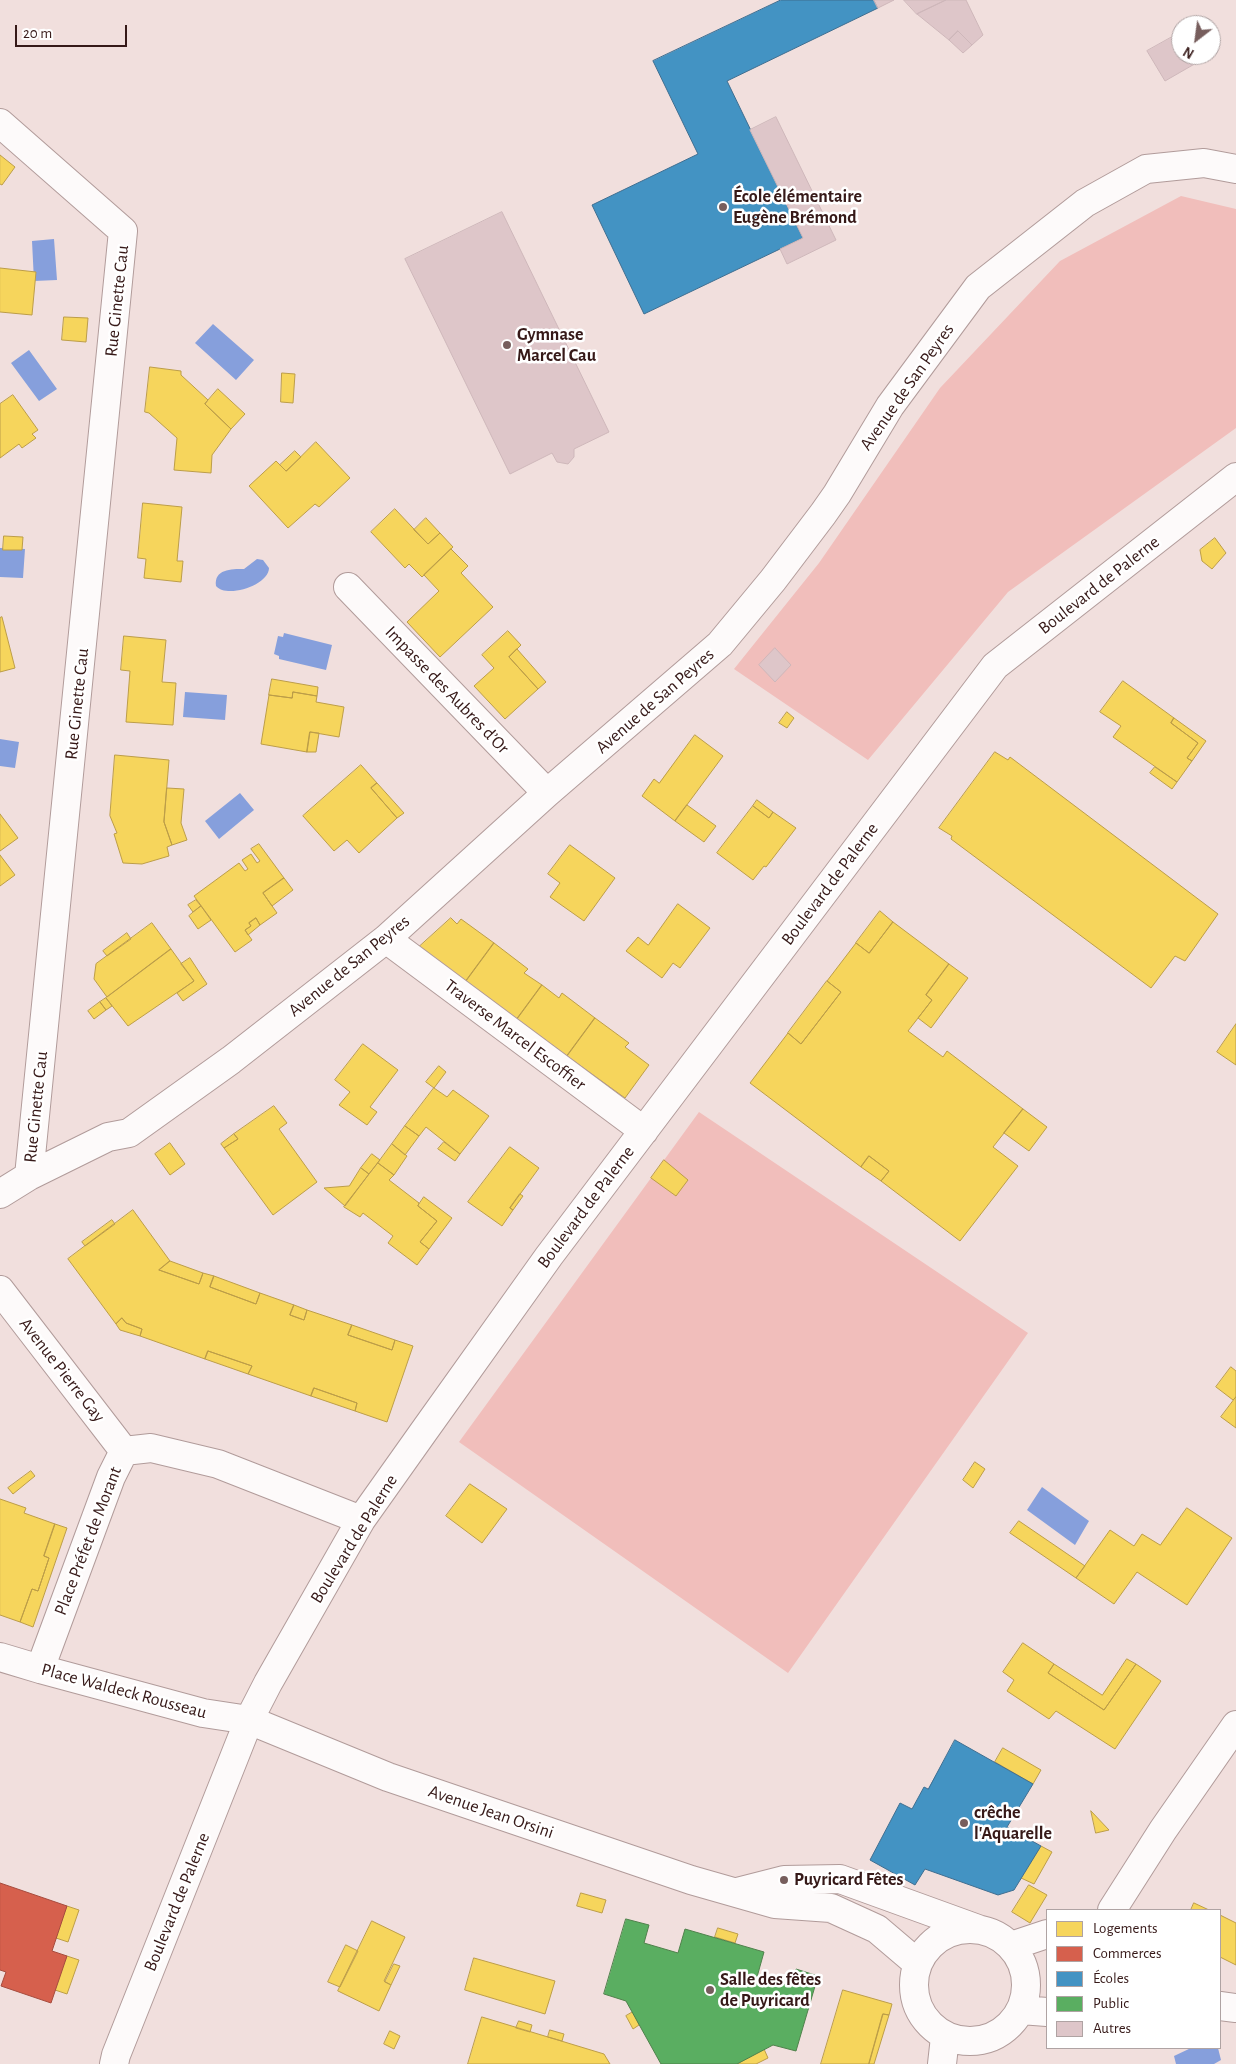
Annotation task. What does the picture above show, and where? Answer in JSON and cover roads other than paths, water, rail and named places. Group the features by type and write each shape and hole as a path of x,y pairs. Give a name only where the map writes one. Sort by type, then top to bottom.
{"street":[{"name":"Rue Ginette Cau","path":"0,123 123,232 29,1176"},
{"name":"Avenue de San Peyres","path":"0,1194 29,1176 108,1137 129,1132 231,1060 386,940 547,794 720,644 773,580 823,514 890,406 978,287 1085,203 1146,169 1204,163 1236,169"},
{"name":"Boulevard de Palerne","path":"114,2064 119,2046 249,1720 268,1683 361,1520 549,1256 995,666 1236,477"},
{"name":"Impasse des Aubres d’Or","path":"348,587 547,794"},
{"name":"Traverse Marcel Escoffier","path":"386,940 644,1131"},
{"name":"Avenue Pierre Gay","path":"0,1290 124,1450"},
{"name":"Place Préfet de Morant","path":"40,1670 111,1477 124,1450 151,1448 218,1464 361,1520"},
{"name":"Place Waldeck Rousseau","path":"0,1657 40,1670 204,1713 249,1720"},
{"name":"Avenue Jean Orsini","path":"249,1720 388,1777 691,1880 775,1904 831,1908 877,1929 917,1963"},
{"path":"1095,1909 1118,1900 1236,1725"},
{"name":"Avenue Jean Orsini","path":"737,1892 784,1880 840,1880 981,1930"},
{"path":"1031,1995 1007,2028 988,2038 967,2042 946,2037 928,2024 917,2006 913,1984 917,1963 932,1942 955,1930 981,1930 997,1936 1010,1946 1023,1968 1031,1995 1046,2011"},
{"path":"1010,1946 1046,1934"},
{"path":"1221,2006 1236,2008"},
{"path":"942,2064 946,2037"}],"water":[{"path":"54,239 57,280 34,281 32,241"},
{"path":"213,324 254,360 236,380 195,343"},
{"path":"29,350 57,389 39,401 11,363"},
{"path":"0,548 25,549 23,578 0,577"},
{"path":"257,559 263,560 269,568 267,574 255,585 229,591 221,590 216,586 218,576 224,571 244,569"},
{"path":"284,633 332,645 326,670 279,659 279,656 274,654 278,636 283,637"},
{"path":"185,692 227,695 225,720 183,717"},
{"path":"0,739 19,742 15,768 0,766"},
{"path":"240,793 254,810 219,839 205,821"},
{"path":"1042,1487 1089,1521 1075,1545 1027,1510"},
{"path":"1189,2049 1218,2049 1221,2060 1214,2064 1176,2064 1174,2056"}],"place":[{"name":"École élémentaire Eugène Brémond","path":"723,207"},
{"name":"Gymnase Marcel Cau","path":"507,345"},
{"name":"crêche l'Aquarelle","path":"964,1823"},
{"name":"Puyricard Fêtes","path":"784,1880"},
{"name":"Salle des fêtes de Puyricard","path":"710,1990"}]}
